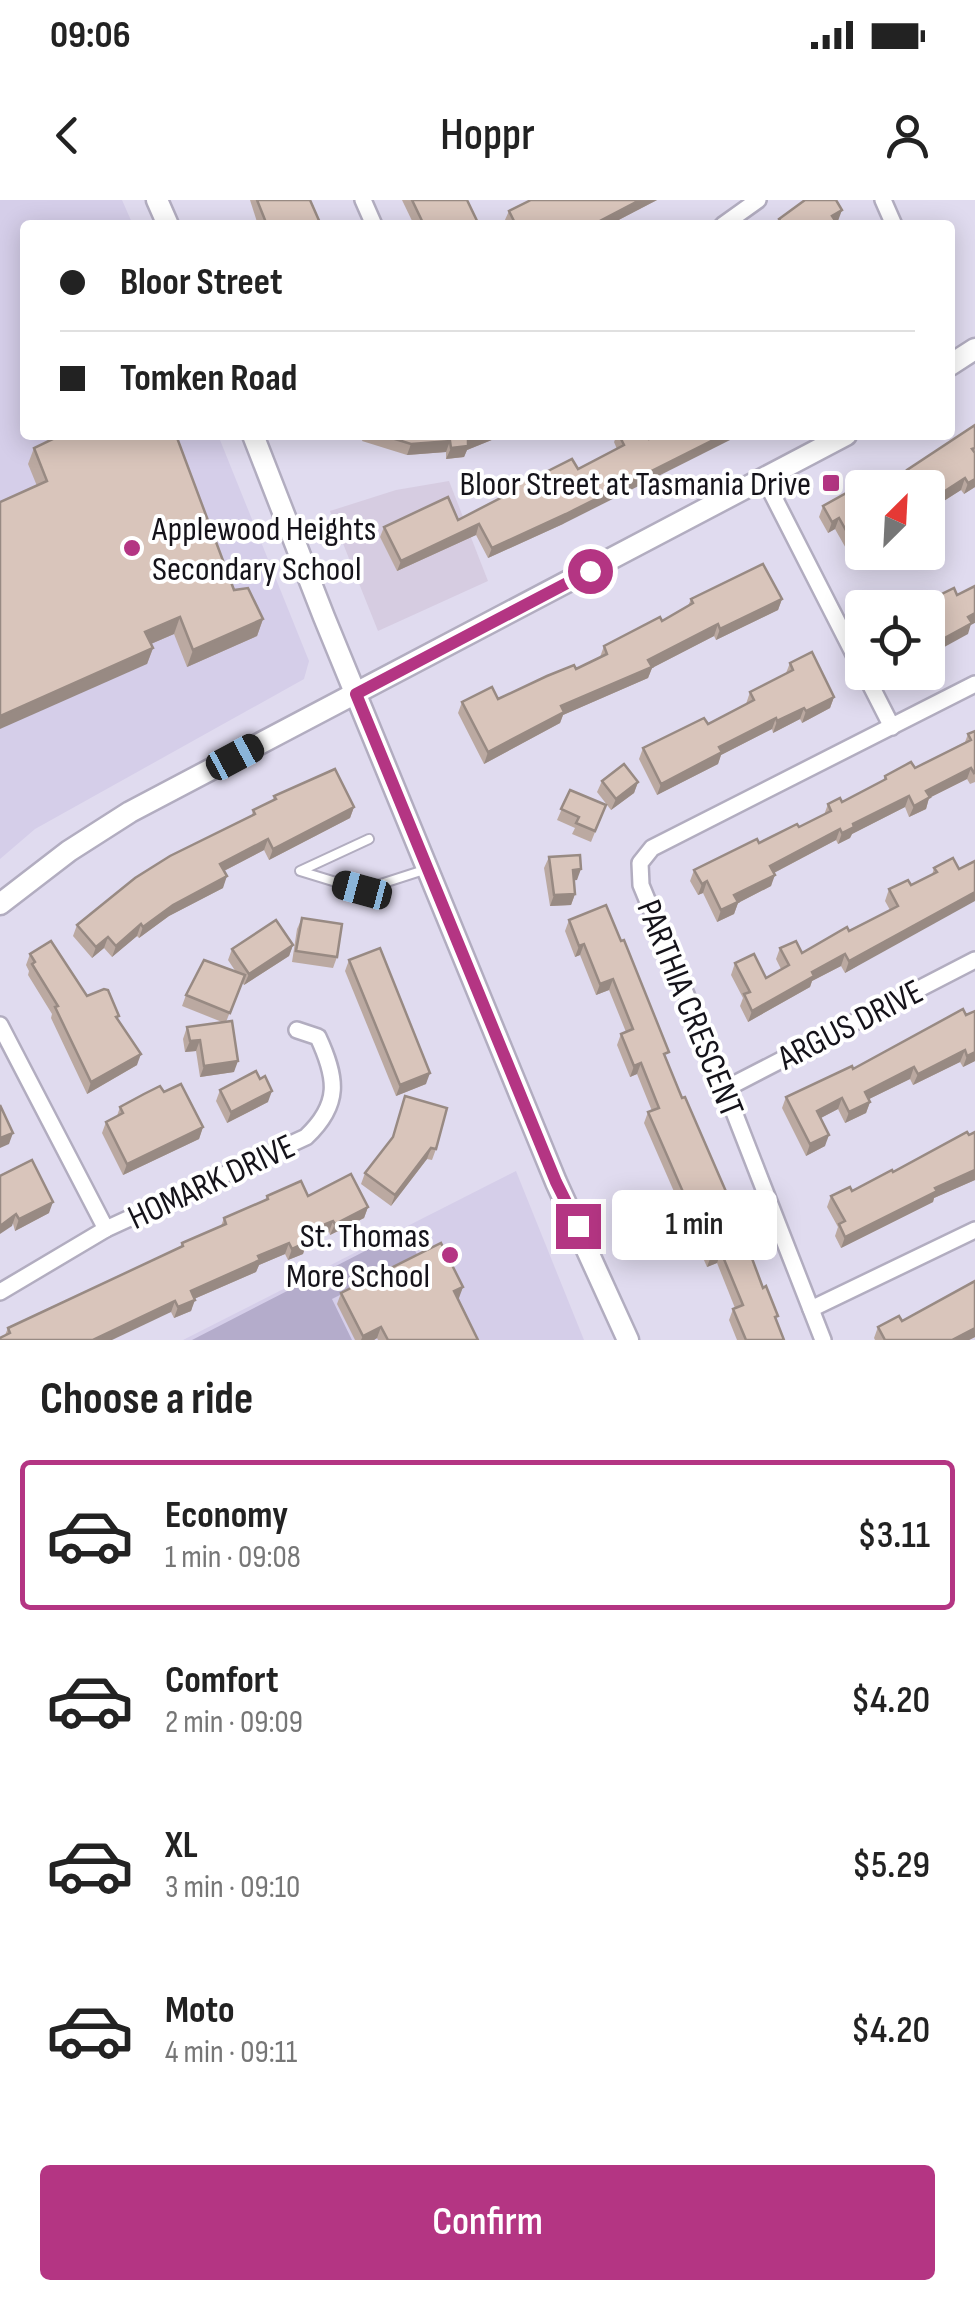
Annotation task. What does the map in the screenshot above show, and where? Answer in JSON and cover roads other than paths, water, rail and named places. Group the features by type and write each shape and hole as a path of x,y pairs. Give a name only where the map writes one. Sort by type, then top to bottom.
{"street":[{"path":"729,220 758,200"},
{"path":"255,440 556,1182 628,1340"},
{"path":"0,904 69,851 130,812 837,440"},
{"path":"766,480 845,636"},
{"name":"PARTHIA CRESCENT","path":"823,1340 641,885 640,863 652,848 975,684"},
{"path":"873,690 892,726"},
{"name":"ARGUS DRIVE","path":"725,1088 975,960"},
{"path":"0,1025 106,1229"},
{"name":"HOMARK DRIVE","path":"0,1292 106,1229 306,1137 324,1120 332,1100 332,1068 318,1037 297,1030"},
{"path":"811,1309 975,1230"}],"lane":[{"path":"368,839 300,871 362,890 429,868"}],"place":[{"name":"Bloor Street at Tasmania Drive","path":"831,483"},
{"name":"Applewood Heights Secondary School","path":"132,548"},
{"name":"St. Thomas More School","path":"450,1255"}]}
